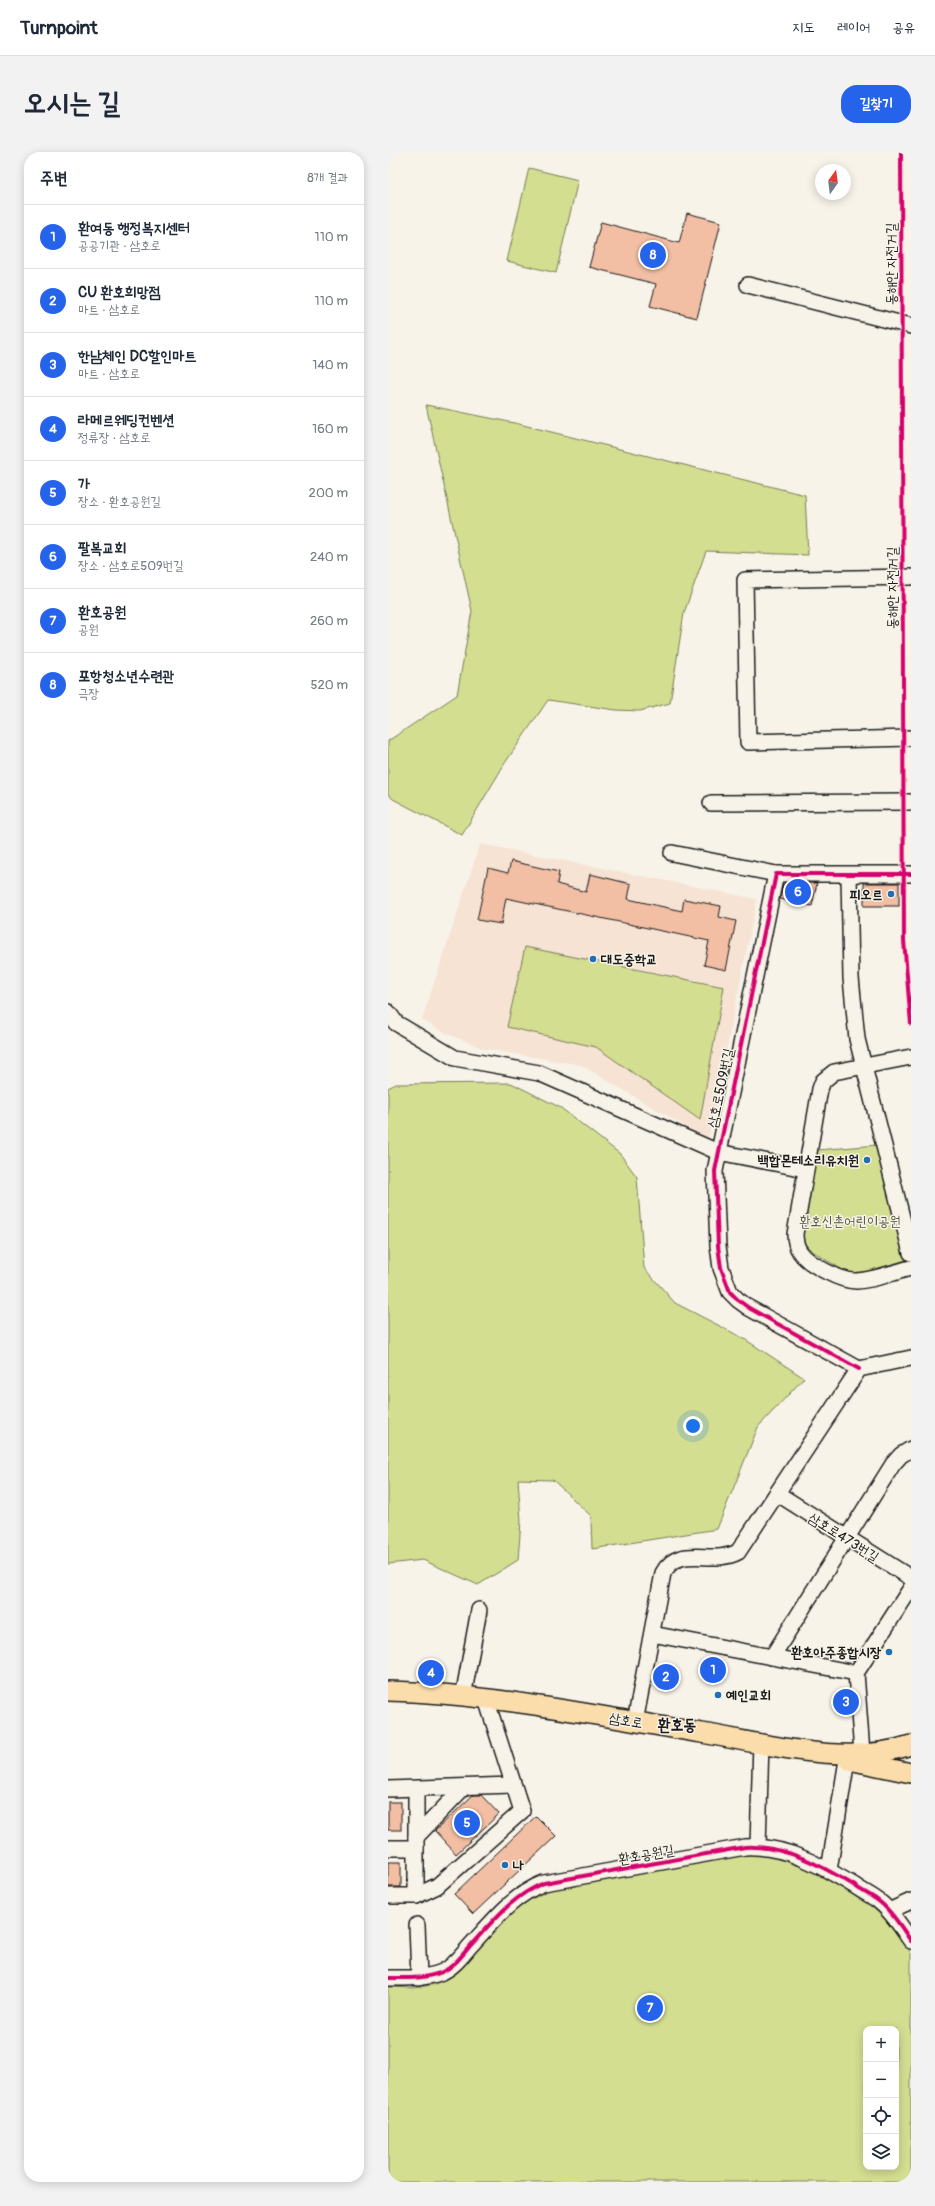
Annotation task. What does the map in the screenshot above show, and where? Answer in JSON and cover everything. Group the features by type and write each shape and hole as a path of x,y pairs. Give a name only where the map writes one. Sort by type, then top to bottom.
{"main road":[{"name":"삼호로","path":"388,1691 486,1699 855,1756 911,1773"},
{"path":"855,1756 908,1748"}],"street":[{"path":"748,285 911,326"},
{"path":"911,577 745,580 748,742 911,738"},
{"path":"711,803 911,802"},
{"path":"672,853 776,874 911,874"},
{"name":"삼호로509번길","path":"776,874 718,1152 715,1190 718,1246 721,1268 730,1292 738,1300 749,1308 859,1369"},
{"path":"848,875 851,985 857,1039 911,1253"},
{"path":"388,1012 396,1023 455,1058 539,1073 718,1152 805,1169"},
{"path":"911,1057 863,1065 834,1072 823,1081 820,1088 805,1169 795,1234 796,1244 808,1260 847,1281 866,1280 911,1268"},
{"path":"635,1722 663,1573 667,1564 673,1559 682,1557 721,1558 738,1552 778,1494 859,1369 911,1358"},
{"path":"772,1657 893,1464 901,1455 911,1449"},
{"name":"삼호로473번길","path":"778,1494 847,1539 911,1578"},
{"path":"829,1870 855,1756 856,1673 911,1588"},
{"path":"463,1697 479,1610"},
{"path":"652,1634 856,1673"},
{"path":"388,1896 416,1896 437,1886 522,1811 486,1699"},
{"path":"758,1846 761,1742"},
{"path":"388,1789 513,1785"},
{"path":"388,1848 416,1843 464,1787"},
{"path":"416,1789 416,1896"},
{"name":"환호공원길","path":"388,1978 418,1978 434,1975 452,1966 511,1902 533,1887 552,1881 758,1846 790,1853 829,1870 880,1902 889,1911 911,1941"},
{"path":"889,1911 911,1901"},
{"path":"417,1925 418,1978"}],"shaded area":[{"name":"대도중학교","path":"480,844 757,899 708,1140 581,1065 485,1049 446,1033 422,1020"}],"green space":[{"path":"529,168 578,180 556,273 507,261"},
{"path":"426,405 519,424 805,495 808,555 706,551 684,613 670,703 640,711 616,710 548,700 505,763 462,835 393,799 388,794 388,741 457,695 472,611"},
{"path":"525,947 724,987 700,1120 596,1047 507,1027"},
{"path":"511,1083 561,1108 620,1154 637,1177 644,1268 675,1303 743,1338 804,1378 758,1427 717,1529 592,1549 591,1516 553,1480 518,1479 521,1521 518,1560 478,1585 423,1560 388,1564 388,1088 396,1084"},
{"name":"환호신촌어린이공원","path":"878,1145 906,1260 859,1274 844,1271 812,1251 804,1243 803,1234 817,1150"},
{"path":"751,1854 777,1857 803,1866 865,1901 889,1922 911,1953 911,2182 388,2182 388,1987 415,1988 436,1984 456,1973 512,1911 544,1890"}],"building":[{"path":"687,213 721,222 697,318 650,306 656,284 589,267 601,222 679,243"},
{"path":"511,861 559,872 557,884 586,892 590,874 631,884 628,899 682,911 684,899 721,906 719,917 736,921 726,970 704,965 709,941 506,898 501,924 477,920 488,868 508,873"},
{"path":"785,883 817,883 812,906 780,899 783,885"},
{"path":"864,883 899,883 899,906 864,906"},
{"path":"473,1795 481,1795 499,1814 456,1854 435,1831"},
{"path":"388,1802 401,1802 401,1830 388,1830"},
{"name":"나","path":"536,1816 556,1836 473,1914 454,1894"},
{"path":"388,1862 401,1862 401,1887 388,1887"}],"cycle path":[{"name":"동해안 자전거길","path":"901,152 904,940 911,1024"},
{"path":"859,1369 749,1308 730,1292 721,1268 718,1246 715,1171 776,874 911,874"},
{"path":"388,1978 422,1977 446,1970 458,1960 487,1927 513,1902 523,1894 544,1883 745,1847 760,1847 789,1853 816,1864 842,1878 881,1903 897,1921 911,1941"}],"place":[{"name":"포항청소년수련관","path":"653,255"},
{"name":"팔복교회","path":"798,892"},
{"name":"피오르","path":"891,894"},
{"name":"대도중학교","path":"593,959"},
{"name":"백합몬테소리유치원","path":"867,1160"},
{"name":"환호아주종합시장","path":"889,1652"},
{"name":"환여동 행정복지센터","path":"713,1670"},
{"name":"라메르웨딩컨벤션","path":"431,1673"},
{"name":"CU 환호희망점","path":"666,1677"},
{"name":"예인교회","path":"718,1695"},
{"name":"한남체인 DC할인마트","path":"846,1702"},
{"name":"가","path":"467,1823"},
{"name":"나","path":"505,1865"},
{"name":"환호공원","path":"650,2008"}],"district":[{"name":"환호동","path":"677,1724"}]}
